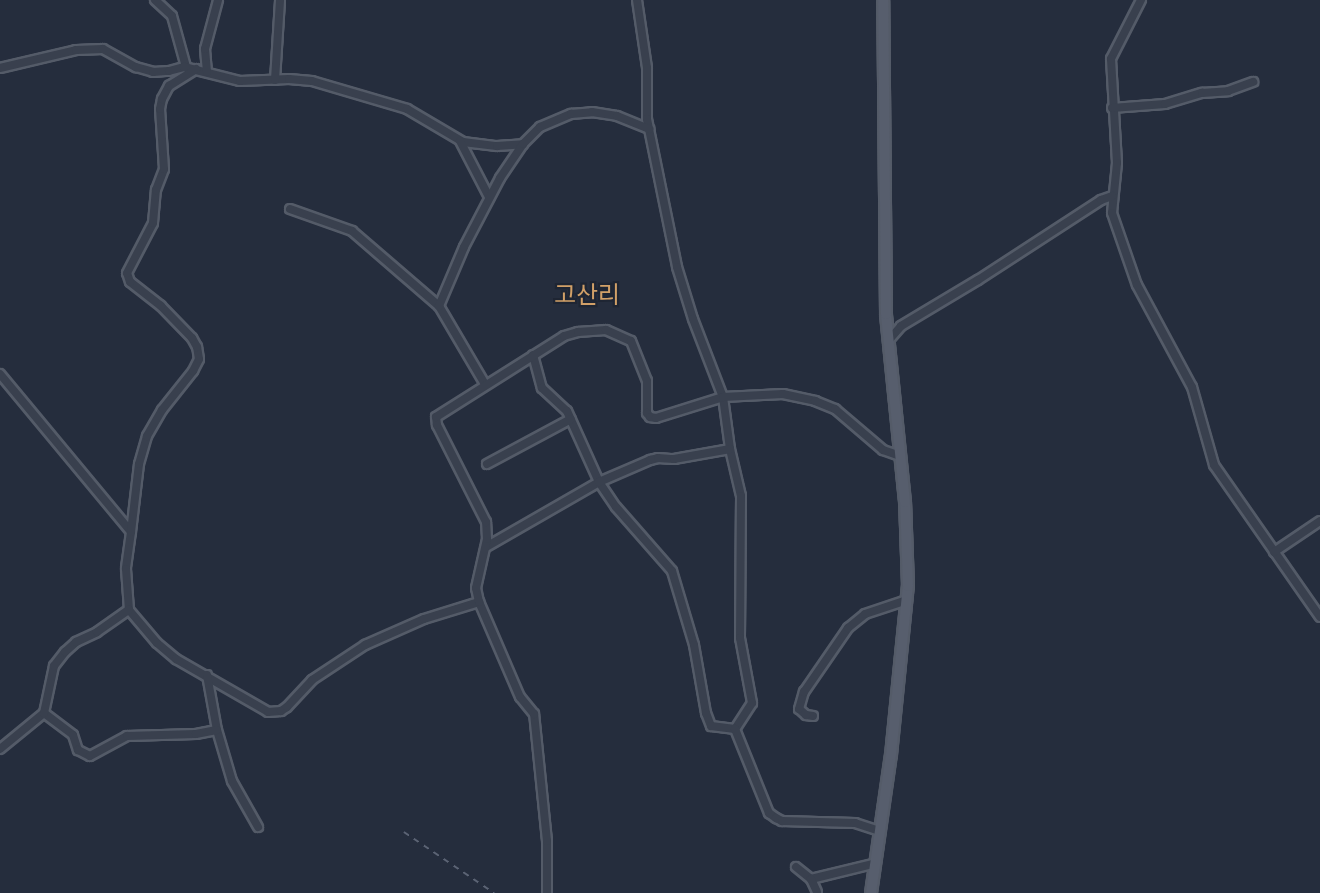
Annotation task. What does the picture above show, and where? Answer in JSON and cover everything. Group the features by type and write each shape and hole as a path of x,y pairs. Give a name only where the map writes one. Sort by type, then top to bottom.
{"main road":[{"path":"871,893 873,864 891,755 907,600 906,502 889,340 885,240 883,0"}],"street":[{"path":"155,0 172,16 186,67"},
{"path":"207,72 205,49 218,0"},
{"path":"275,80 280,0"},
{"path":"637,0 647,68 648,129 677,267 693,319 723,397 730,449 741,496 742,613 740,638 752,703 735,729"},
{"path":"1141,0 1111,59 1112,108 1117,163 1112,213 1142,294 1192,387 1214,465 1320,617"},
{"path":"0,68 57,54 94,48 109,51 144,70 162,72 186,67 240,81 312,81 376,99 420,115 441,131 460,141 497,146 523,144"},
{"path":"196,69 169,86 162,99 164,169 156,190 153,223 126,273 130,282 161,306 192,338 197,347 199,359 162,410 147,436 139,464 126,569 129,610 165,650 268,712 281,711 293,703 312,680 365,645 424,619 479,602"},
{"path":"1112,108 1165,104 1202,93 1228,91 1253,82"},
{"path":"439,306 464,247 489,197 523,144 540,127 578,113 609,114 648,129"},
{"path":"460,141 489,197"},
{"path":"889,340 902,326 1101,200 1112,196"},
{"path":"290,210 352,231 439,306 485,384"},
{"path":"547,893 547,841 534,714 520,697 479,602 476,588 486,547 486,522 436,421 439,414 564,336 578,332 606,330 631,341 646,381 647,413 650,417 656,418 723,397 776,393 815,401 835,409 883,450 900,456"},
{"path":"533,355 542,388 567,411 599,482 616,507 672,570 694,645 706,713 711,726 735,729"},
{"path":"0,374 131,532"},
{"path":"487,464 571,419"},
{"path":"486,547 599,482 658,458 674,459 730,449"},
{"path":"1274,552 1320,521"},
{"path":"813,716 806,715 799,709 804,692 848,628 865,614 907,600"},
{"path":"0,749 44,713 57,661 76,642 97,633 129,610"},
{"path":"207,675 217,730 236,790 258,827"},
{"path":"44,713 73,735 78,750 90,756 95,755 112,742 127,736 196,734 217,730"},
{"path":"735,729 769,813 776,818 782,821 855,823 879,831"},
{"path":"811,879 873,864"},
{"path":"796,867 811,879 817,892"}],"railway":[{"path":"404,832 494,893"}],"district":[{"name":"고산리","path":"587,295"}]}
